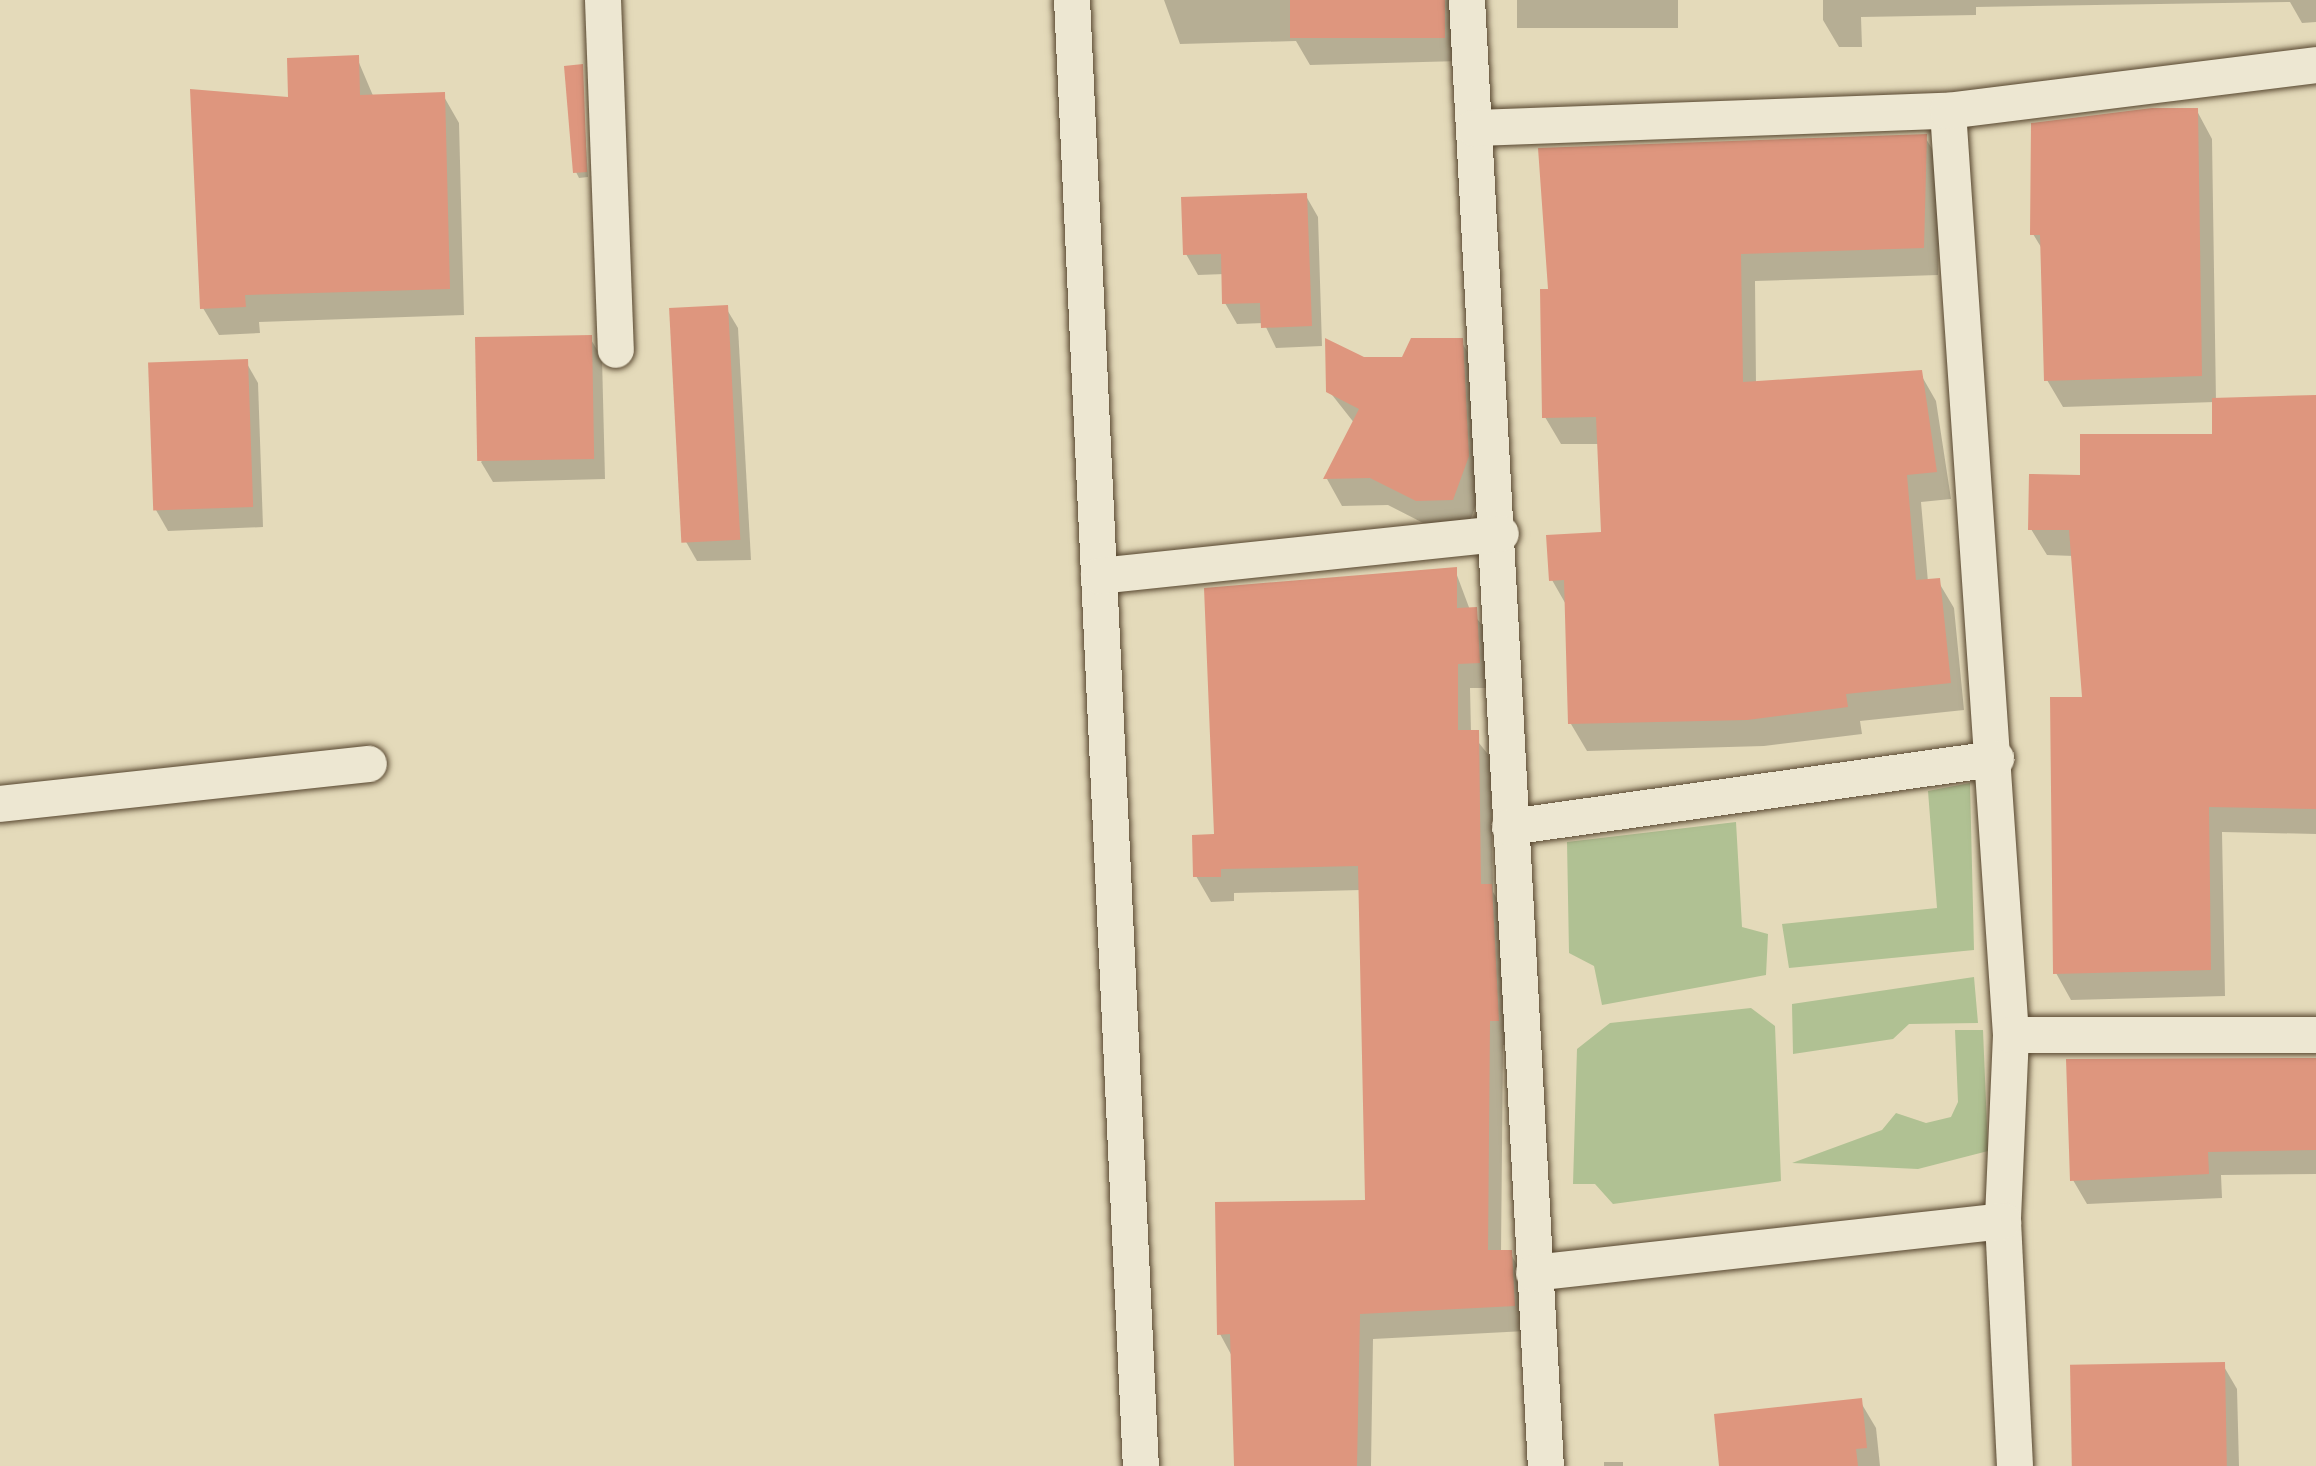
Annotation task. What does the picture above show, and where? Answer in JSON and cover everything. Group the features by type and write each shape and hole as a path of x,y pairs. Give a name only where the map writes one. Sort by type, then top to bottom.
{"street":[{"path":"603,0 616,350"},
{"path":"1072,0 1141,1466"},
{"path":"1468,0 1501,534 1510,827 1546,1466"},
{"path":"1474,128 1948,111 2316,64"},
{"path":"1948,111 1996,759 2011,1036 2002,1221 2015,1466"},
{"path":"1099,576 1501,534"},
{"path":"1510,827 1996,759"},
{"path":"0,804 369,764"},
{"path":"2011,1036 2316,1035"},
{"path":"1534,1273 2002,1221"}],"green space":[{"path":"1970,783 1974,950 1789,968 1782,924 1937,908 1928,791"},
{"path":"1736,822 1742,927 1768,934 1766,975 1602,1005 1594,966 1569,953 1567,842"},
{"path":"1974,977 1978,1023 1909,1024 1893,1039 1793,1054 1792,1004"},
{"path":"1751,1008 1775,1026 1781,1181 1613,1204 1595,1184 1573,1184 1577,1049 1610,1023"},
{"path":"1955,1030 1983,1030 1988,1151 1918,1169 1792,1163 1882,1130 1896,1113 1926,1123 1951,1117 1958,1102"}],"building":[{"path":"1290,0 1445,0 1445,38 1290,38"},
{"path":"359,55 360,95 445,92 450,289 245,295 246,307 200,309 190,89 288,97 287,58"},
{"path":"583,64 587,172 573,173 564,66"},
{"path":"2152,108 2198,108 2202,376 2044,381 2040,235 2030,235 2031,123"},
{"path":"1927,134 1924,248 1741,254 1743,382 1922,370 1937,472 1907,475 1916,580 1940,578 1951,683 1846,694 1848,707 1747,720 1568,724 1564,580 1549,581 1546,535 1601,532 1596,417 1542,418 1540,289 1548,289 1538,148"},
{"path":"1307,193 1312,326 1261,328 1260,303 1222,304 1221,254 1183,255 1181,197"},
{"path":"728,305 740,540 681,543 669,308"},
{"path":"592,335 594,459 477,461 475,337"},
{"path":"1325,338 1364,357 1402,357 1411,338 1463,338 1469,456 1453,500 1416,501 1370,478 1323,479 1359,409 1326,392"},
{"path":"248,359 253,507 153,510 148,362"},
{"path":"2316,395 2316,809 2209,807 2211,970 2053,974 2050,697 2082,697 2069,530 2028,530 2029,474 2080,475 2080,434 2212,434 2212,398"},
{"path":"1457,567 1457,608 1477,607 1480,663 1458,664 1458,730 1479,730 1481,884 1492,884 1499,1021 1490,1021 1488,1250 1512,1250 1515,1306 1360,1314 1357,1466 1234,1466 1230,1334 1217,1335 1215,1202 1365,1200 1358,866 1221,869 1221,877 1193,877 1192,835 1214,834 1204,588"},
{"path":"2316,1058 2316,1150 2208,1152 2209,1174 2070,1181 2066,1059"},
{"path":"2225,1362 2227,1466 2072,1466 2070,1365"},
{"path":"1862,1398 1867,1448 1856,1449 1858,1466 1719,1466 1714,1414"}]}
